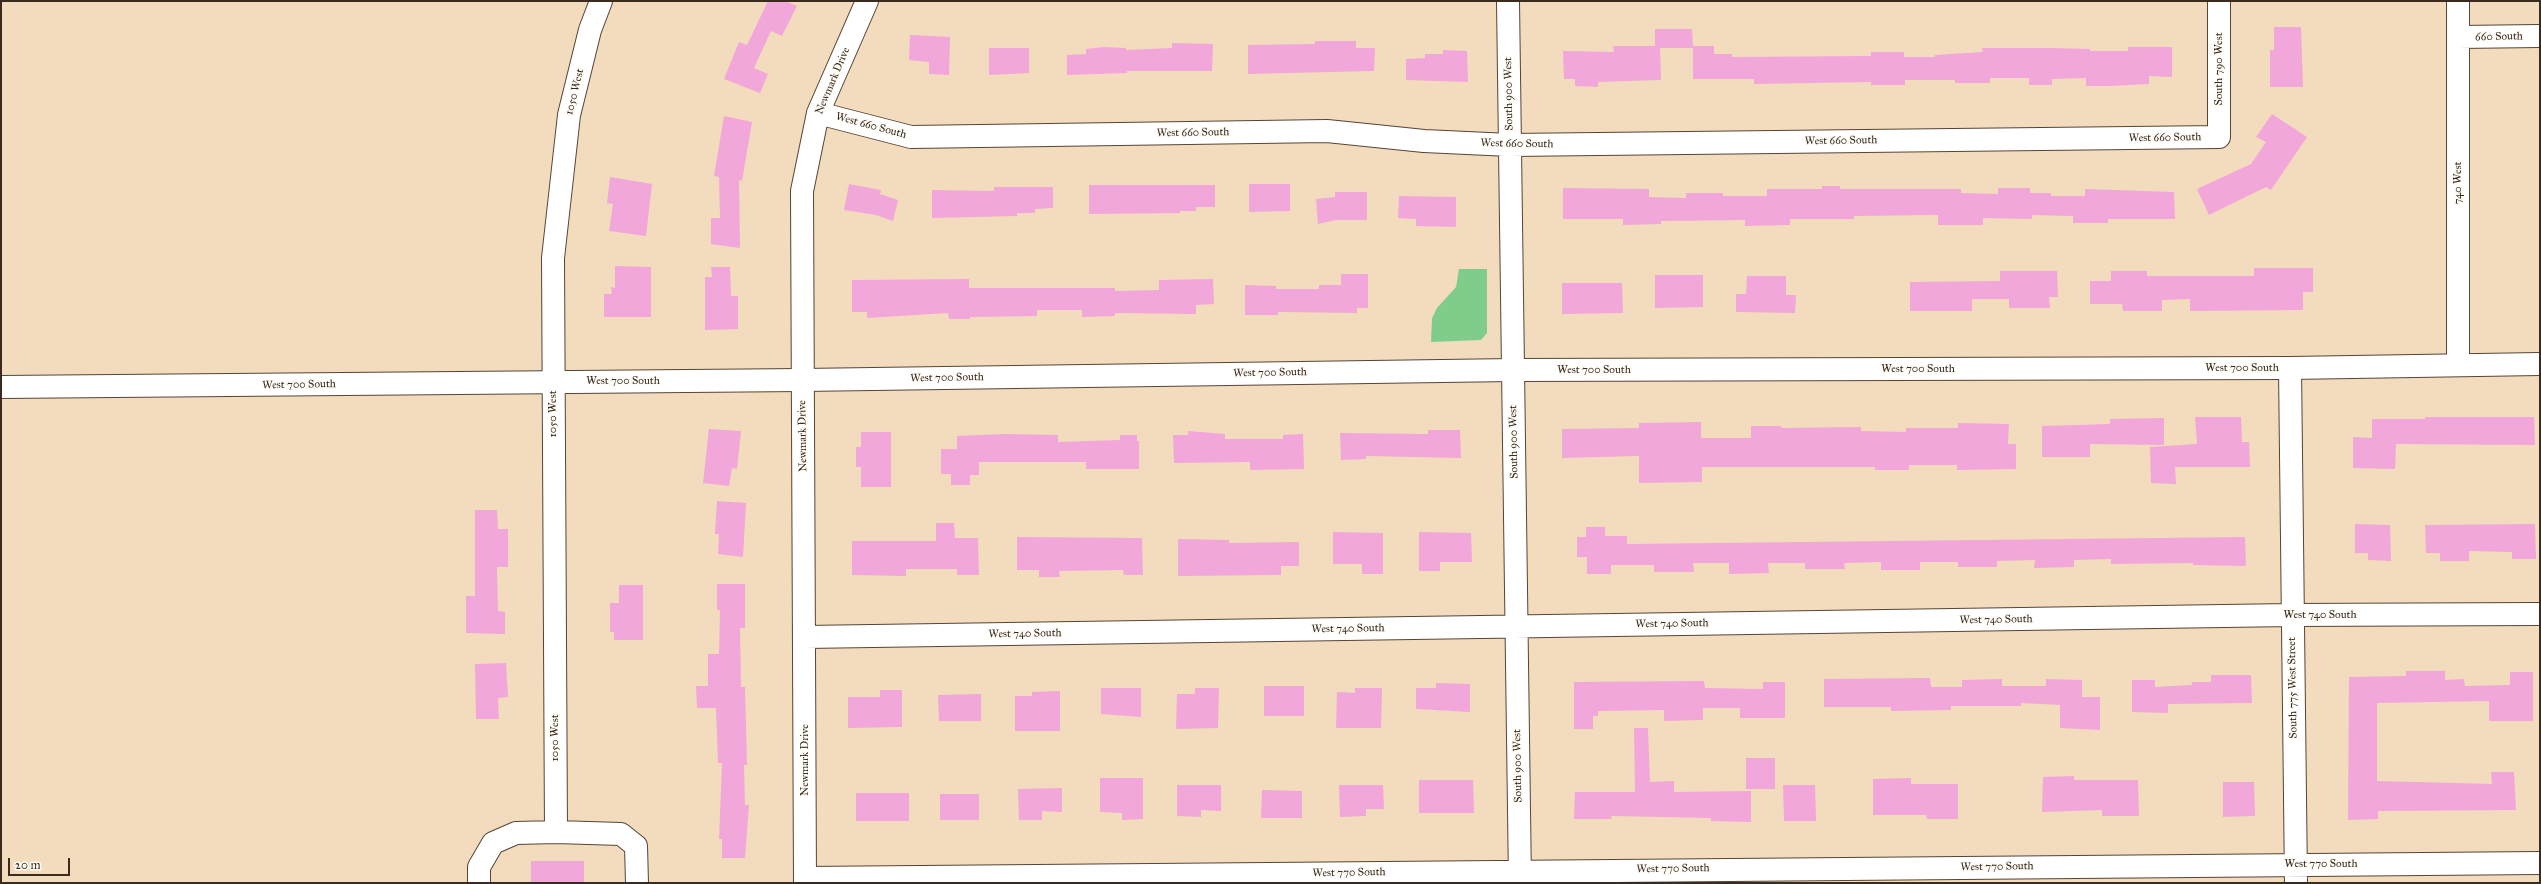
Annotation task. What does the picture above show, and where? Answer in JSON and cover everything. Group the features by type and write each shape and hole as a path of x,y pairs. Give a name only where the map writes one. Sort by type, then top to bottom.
{"street":[{"name":"1050 West","path":"556,832 553,258 568,115 590,30 600,1"},
{"name":"Newmark Drive","path":"806,881 802,192 818,113 867,1"},
{"name":"South 900 West","path":"1508,1 1520,877"},
{"name":"South 790 West","path":"2219,1 2219,137"},
{"name":"740 West","path":"2458,1 2458,365"},
{"name":"660 South","path":"2458,37 2540,36"},
{"name":"West 660 South","path":"818,113 911,137 1327,131 1424,141 1510,145 2219,137"},
{"name":"West 700 South","path":"1,388 802,380 1513,370 2290,368 2540,364"},
{"name":"South 775 West Street","path":"2290,368 2291,615 2296,874"},
{"name":"West 740 South","path":"805,638 2291,615 2540,614"},
{"path":"479,883 479,867 493,843 516,833 556,832 621,834 636,846 637,883"},
{"name":"West 770 South","path":"806,881 2296,874 2540,863"}],"green space":[{"path":"1459,269 1487,269 1487,333 1481,340 1431,342 1432,318 1437,308 1456,287"}],"building":[{"path":"768,1 785,1 797,6 782,36 771,31 754,68 768,74 760,93 724,79 739,42 747,45"},
{"path":"2274,27 2301,27 2303,87 2270,87 2270,50 2274,50"},
{"path":"1655,29 1692,29 1693,48 1660,48 1661,80 1598,82 1598,87 1575,86 1575,79 1564,79 1563,51 1614,52 1613,46 1655,46"},
{"path":"910,35 950,37 949,75 929,74 929,62 909,60"},
{"path":"1315,41 1356,41 1356,48 1375,48 1374,71 1248,74 1248,45 1315,44"},
{"path":"1172,43 1213,44 1212,71 1127,71 1127,73 1067,75 1067,55 1086,54 1086,49 1104,47 1126,48 1126,50 1172,48"},
{"path":"1693,46 1714,46 1714,54 1732,54 1732,57 1871,56 1871,52 1904,52 1904,57 1935,57 1935,55 1983,52 1982,48 2051,48 2090,49 2090,51 2128,51 2128,47 2172,47 2172,77 2149,76 2149,84 2110,86 2086,86 2086,78 2052,79 2052,85 2029,85 2029,78 1990,78 1990,83 1955,83 1955,80 1905,80 1905,85 1871,85 1871,82 1754,84 1754,79 1693,79"},
{"path":"989,48 1029,48 1029,73 989,75"},
{"path":"1443,50 1467,51 1468,82 1406,80 1406,59 1425,58 1425,54 1443,54"},
{"path":"2272,114 2307,137 2271,190 2266,187 2209,215 2197,189 2251,164 2266,142 2256,137"},
{"path":"724,116 752,122 742,181 739,180 740,248 711,244 711,218 720,218 719,177 714,176"},
{"path":"610,177 652,184 646,236 609,231 613,204 607,203"},
{"path":"849,184 881,190 880,194 898,200 893,221 876,215 844,210"},
{"path":"1249,184 1290,184 1290,211 1249,212"},
{"path":"1089,185 1215,185 1215,207 1196,207 1196,211 1180,211 1180,213 1089,214"},
{"path":"1822,186 1840,186 1840,189 1961,189 1961,193 1998,194 1998,188 2030,188 2030,193 2051,193 2051,196 2085,196 2085,189 2174,192 2175,219 2108,219 2108,223 2073,223 2073,216 2032,215 2032,219 1983,218 1983,225 1938,225 1938,215 1854,216 1854,219 1790,219 1790,225 1745,226 1745,220 1661,221 1661,224 1623,225 1623,219 1563,219 1563,188 1649,189 1649,197 1686,198 1686,193 1723,193 1723,196 1767,196 1767,189 1822,189"},
{"path":"994,187 1053,187 1053,208 1035,209 1035,213 1017,213 1017,216 932,218 932,190 994,191"},
{"path":"1335,192 1367,192 1367,220 1336,220 1318,224 1316,199 1335,197"},
{"path":"1399,196 1456,197 1456,227 1416,226 1416,219 1398,218"},
{"path":"615,266 651,267 651,317 604,317 604,294 612,294 611,287 615,288"},
{"path":"711,267 730,267 731,296 738,296 738,329 705,330 705,277 712,277"},
{"path":"2254,268 2313,268 2313,292 2303,292 2303,310 2190,311 2190,299 2162,300 2162,311 2123,311 2122,304 2090,304 2090,281 2111,281 2111,271 2147,271 2147,276 2254,276"},
{"path":"2000,271 2057,271 2058,297 2049,297 2050,308 2009,308 2009,299 1972,299 1972,311 1910,311 1910,282 2000,281"},
{"path":"1341,274 1368,274 1368,308 1357,308 1357,313 1278,312 1278,315 1245,315 1245,285 1276,286 1276,289 1319,289 1319,285 1341,285"},
{"path":"1655,275 1703,275 1703,307 1655,308"},
{"path":"1747,276 1786,276 1786,295 1796,295 1795,313 1736,312 1736,294 1746,294"},
{"path":"969,279 969,288 1115,288 1115,291 1159,290 1159,280 1213,279 1214,304 1196,305 1196,314 1115,313 1115,316 1082,317 1082,310 1037,310 1037,316 970,317 970,319 949,319 948,313 867,318 867,312 852,312 852,280"},
{"path":"1562,283 1622,283 1623,313 1562,314"},
{"path":"2195,417 2241,417 2242,442 2249,442 2250,467 2175,467 2176,484 2151,483 2150,447 2197,444"},
{"path":"2425,417 2534,417 2535,445 2396,444 2395,469 2353,468 2353,437 2372,438 2372,419 2425,419"},
{"path":"2164,418 2164,445 2090,444 2090,457 2042,457 2042,426 2110,424 2110,419"},
{"path":"1701,422 1701,438 1751,438 1751,426 1781,426 1781,428 1861,427 1861,431 1906,432 1906,428 1958,428 1958,423 2009,424 2008,444 2016,444 2016,469 1957,470 1957,465 1909,465 1909,470 1875,470 1875,467 1702,467 1702,482 1639,483 1639,456 1562,458 1562,429 1639,428 1639,423"},
{"path":"709,429 741,431 737,469 732,468 729,486 703,483"},
{"path":"1428,430 1460,430 1461,458 1366,456 1366,459 1341,460 1340,433 1428,434"},
{"path":"1188,431 1225,434 1225,439 1283,439 1283,435 1303,434 1304,469 1250,470 1250,462 1174,463 1173,435 1188,435"},
{"path":"861,432 891,432 891,487 861,487 861,467 856,467 856,447 861,447"},
{"path":"1004,434 1058,435 1058,442 1120,440 1120,435 1137,435 1137,441 1139,441 1139,469 1086,469 1086,462 979,462 979,475 970,475 970,485 951,485 951,474 941,474 941,449 957,449 957,436"},
{"path":"717,501 746,503 743,557 718,554 719,534 715,534"},
{"path":"475,510 497,510 498,529 508,529 508,567 497,567 498,611 505,612 505,634 466,633 466,596 475,596"},
{"path":"936,523 954,523 955,538 978,538 979,575 957,575 957,569 906,569 906,576 852,575 852,541 936,541"},
{"path":"2355,524 2390,525 2391,561 2368,560 2368,553 2355,553"},
{"path":"2535,524 2536,559 2512,559 2512,552 2469,551 2469,561 2440,561 2440,553 2426,553 2425,525"},
{"path":"1586,527 1605,527 1605,536 1627,536 1627,544 2245,537 2246,566 2193,565 2193,563 2111,564 2111,559 2074,560 2074,567 2034,568 2035,560 1997,561 1997,567 1958,567 1958,562 1920,562 1920,570 1881,570 1881,562 1844,563 1845,569 1805,569 1805,563 1768,563 1769,573 1729,574 1729,563 1693,563 1694,572 1654,572 1654,565 1611,565 1611,574 1587,574 1587,557 1577,557 1577,537 1586,537"},
{"path":"1333,532 1383,533 1383,574 1362,574 1362,564 1333,564"},
{"path":"1419,532 1471,533 1472,562 1440,562 1440,571 1419,571"},
{"path":"1017,537 1142,538 1143,575 1124,575 1123,570 1059,571 1060,577 1039,577 1039,570 1017,570"},
{"path":"1178,539 1229,540 1229,543 1299,542 1299,566 1281,566 1281,575 1178,576"},
{"path":"717,584 745,584 745,628 740,628 741,687 745,687 747,765 744,765 745,805 749,805 745,858 722,858 722,839 719,839 722,763 718,763 716,708 697,708 696,686 708,686 708,654 719,654 720,610 717,610"},
{"path":"619,585 643,585 643,640 614,640 614,632 610,632 610,603 619,603"},
{"path":"506,663 508,697 498,698 499,719 476,719 475,664"},
{"path":"2406,671 2445,671 2445,680 2464,679 2465,686 2510,685 2510,672 2533,672 2533,721 2489,721 2489,701 2377,703 2377,781 2492,784 2491,772 2514,772 2516,810 2378,811 2378,819 2348,820 2349,677 2406,676"},
{"path":"2211,675 2251,675 2252,703 2168,704 2168,713 2132,712 2132,680 2155,680 2155,687 2192,685 2192,682 2211,682"},
{"path":"1930,678 1931,687 1962,687 1962,680 2002,679 2002,686 2046,686 2046,679 2082,680 2082,697 2100,697 2100,730 2060,728 2060,705 2021,703 2021,706 1951,706 1951,710 1891,711 1891,707 1824,707 1824,679"},
{"path":"1704,681 1705,688 1763,689 1763,682 1785,682 1785,718 1740,718 1740,708 1703,708 1703,720 1664,721 1664,710 1598,711 1598,716 1593,716 1593,729 1574,729 1574,682"},
{"path":"1436,683 1470,684 1470,712 1416,709 1416,688 1436,688"},
{"path":"1264,686 1304,686 1304,716 1264,716"},
{"path":"1101,688 1141,688 1141,717 1101,714"},
{"path":"1195,688 1219,688 1218,728 1176,729 1177,694 1195,694"},
{"path":"1355,688 1382,688 1381,728 1336,728 1337,692 1355,693"},
{"path":"880,690 902,690 902,727 848,728 848,697 880,697"},
{"path":"1060,691 1060,731 1015,731 1015,696 1032,696 1032,692"},
{"path":"981,694 981,721 939,721 938,695"},
{"path":"1634,728 1648,728 1650,782 1674,781 1674,792 1751,791 1751,822 1711,821 1711,818 1611,816 1612,819 1574,819 1575,792 1635,792"},
{"path":"1746,758 1775,758 1775,789 1746,789"},
{"path":"2074,776 2074,780 2138,780 2139,816 2102,816 2102,810 2042,812 2043,777"},
{"path":"1100,778 1143,778 1143,819 1122,820 1122,813 1100,812"},
{"path":"1911,778 1911,784 1958,784 1958,819 1927,819 1926,815 1873,815 1873,779"},
{"path":"1419,780 1473,780 1474,813 1419,813"},
{"path":"2223,782 2254,782 2255,816 2223,817"},
{"path":"1177,785 1221,785 1221,811 1201,810 1201,817 1177,816"},
{"path":"1339,785 1383,785 1384,809 1366,809 1366,816 1340,817"},
{"path":"1783,785 1815,785 1816,821 1784,821"},
{"path":"1062,788 1062,812 1042,811 1042,820 1019,820 1018,789"},
{"path":"1262,790 1302,791 1302,818 1261,818"},
{"path":"856,793 909,793 909,821 856,821"},
{"path":"940,794 979,794 979,820 940,820"},
{"path":"531,861 584,861 584,883 531,883"}]}
